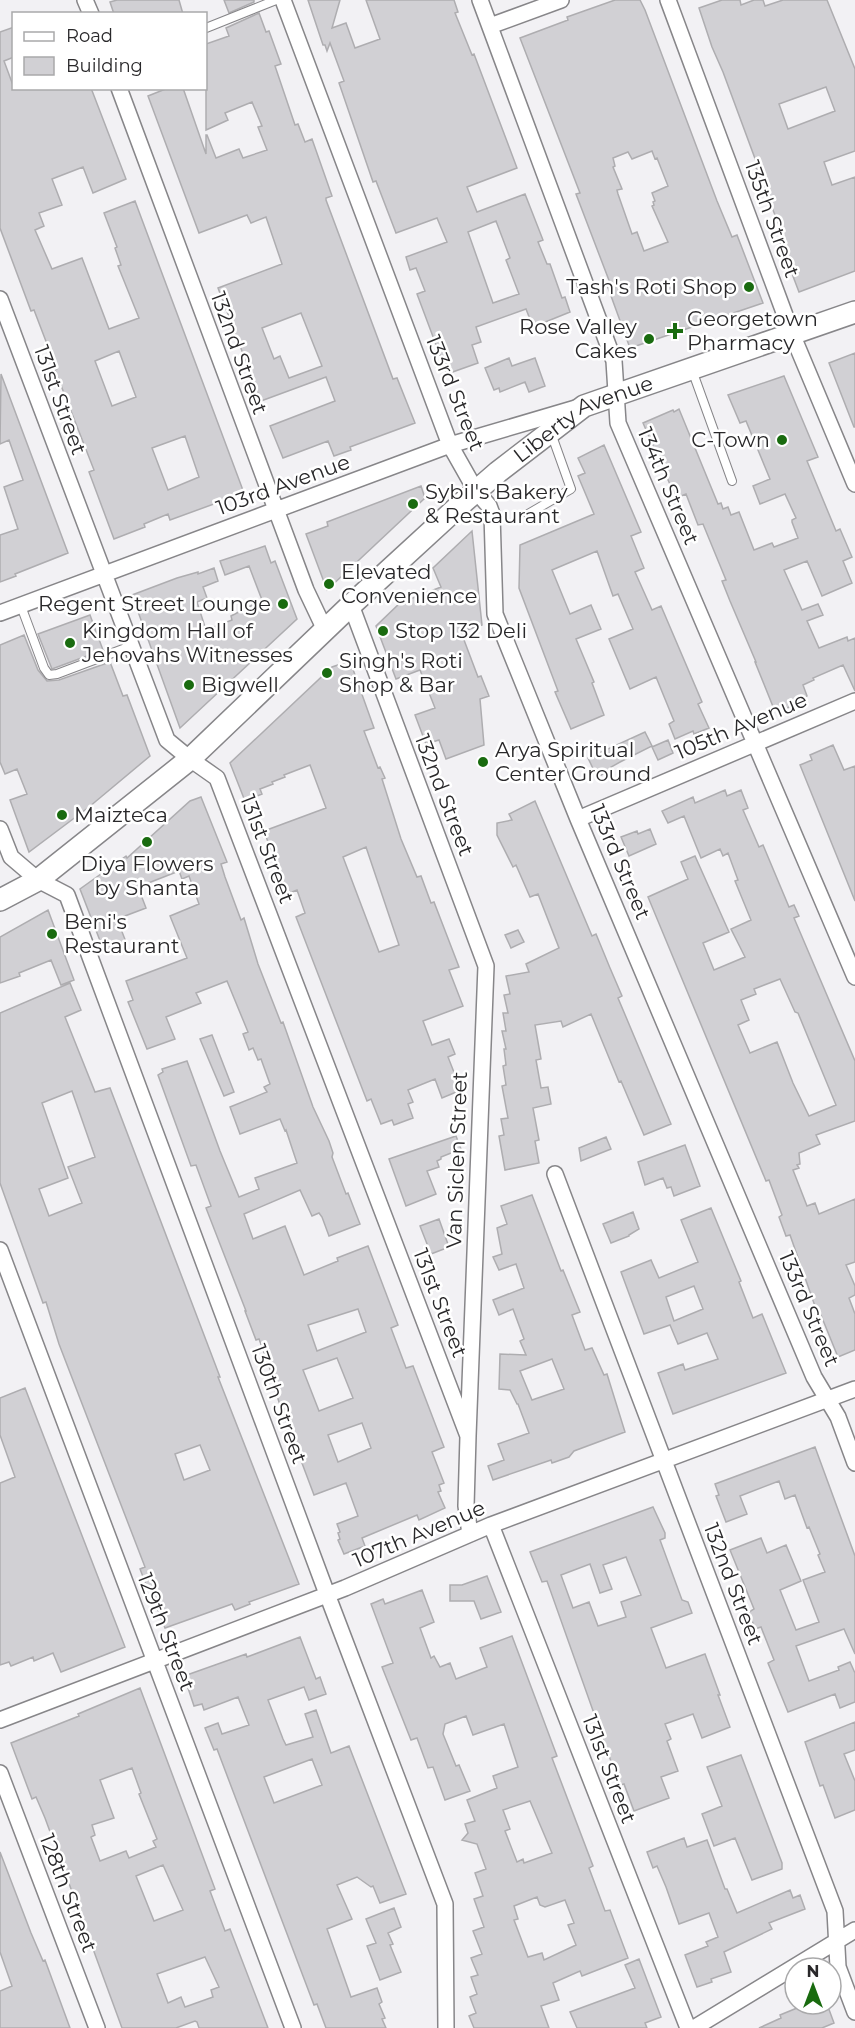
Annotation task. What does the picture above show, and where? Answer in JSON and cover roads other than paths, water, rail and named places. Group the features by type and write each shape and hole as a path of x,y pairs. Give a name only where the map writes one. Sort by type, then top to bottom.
{"street":[{"name":"133rd Street","path":"283,0 450,445 492,514 495,614 578,819 814,1377 838,1417 855,1463"},
{"name":"134th Street","path":"480,0 614,361 618,423 855,977"},
{"path":"490,26 561,0"},
{"name":"135th Street","path":"668,0 792,334 855,484"},
{"name":"132nd Street","path":"119,90 306,590 325,630"},
{"name":"131st Street","path":"0,299 167,740 217,778 468,1436"},
{"name":"Liberty Avenue","path":"0,900 38,880 190,759 351,605 476,491 584,406 855,312"},
{"name":"103rd Avenue","path":"0,613 450,445 584,406"},
{"name":"132nd Street","path":"351,605 486,966"},
{"name":"105th Avenue","path":"578,819 855,701"},
{"name":"130th Street","path":"0,829 11,857 38,880 67,895 445,1904 446,2028"},
{"name":"Van Siclen Street","path":"470,1534 466,1506 486,966"},
{"name":"132nd Street","path":"555,1174 835,1911 838,1967 855,2012"},
{"name":"129th Street","path":"0,1250 293,2028"},
{"name":"107th Avenue","path":"0,1720 327,1594 491,1525 855,1389"},
{"name":"131st Street","path":"491,1525 688,2028"},
{"name":"128th Street","path":"0,1773 98,2028"},
{"path":"694,2028 855,1930"}],"lane":[{"path":"207,28 276,0"},
{"path":"692,368 732,481"},
{"path":"528,514 572,489 550,432"},
{"path":"21,606 44,668 50,675 131,646"}],"place":[{"name":"Tash's Roti Shop","path":"749,287"},
{"name":"Georgetown Pharmacy","path":"675,331"},
{"name":"Rose Valley Cakes","path":"649,339"},
{"name":"C-Town","path":"782,440"},
{"name":"Sybil's Bakery & Restaurant","path":"413,504"},
{"name":"Elevated Convenience","path":"329,584"},
{"name":"Regent Street Lounge","path":"283,604"},
{"name":"Stop 132 Deli","path":"383,631"},
{"name":"Kingdom Hall of Jehovahs Witnesses","path":"70,643"},
{"name":"Singh's Roti Shop & Bar","path":"327,673"},
{"name":"Bigwell","path":"189,685"},
{"name":"Arya Spiritual Center Ground","path":"483,762"},
{"name":"Maizteca","path":"62,815"},
{"name":"Diya Flowers by Shanta","path":"147,842"},
{"name":"Beni's Restaurant","path":"52,934"}]}
